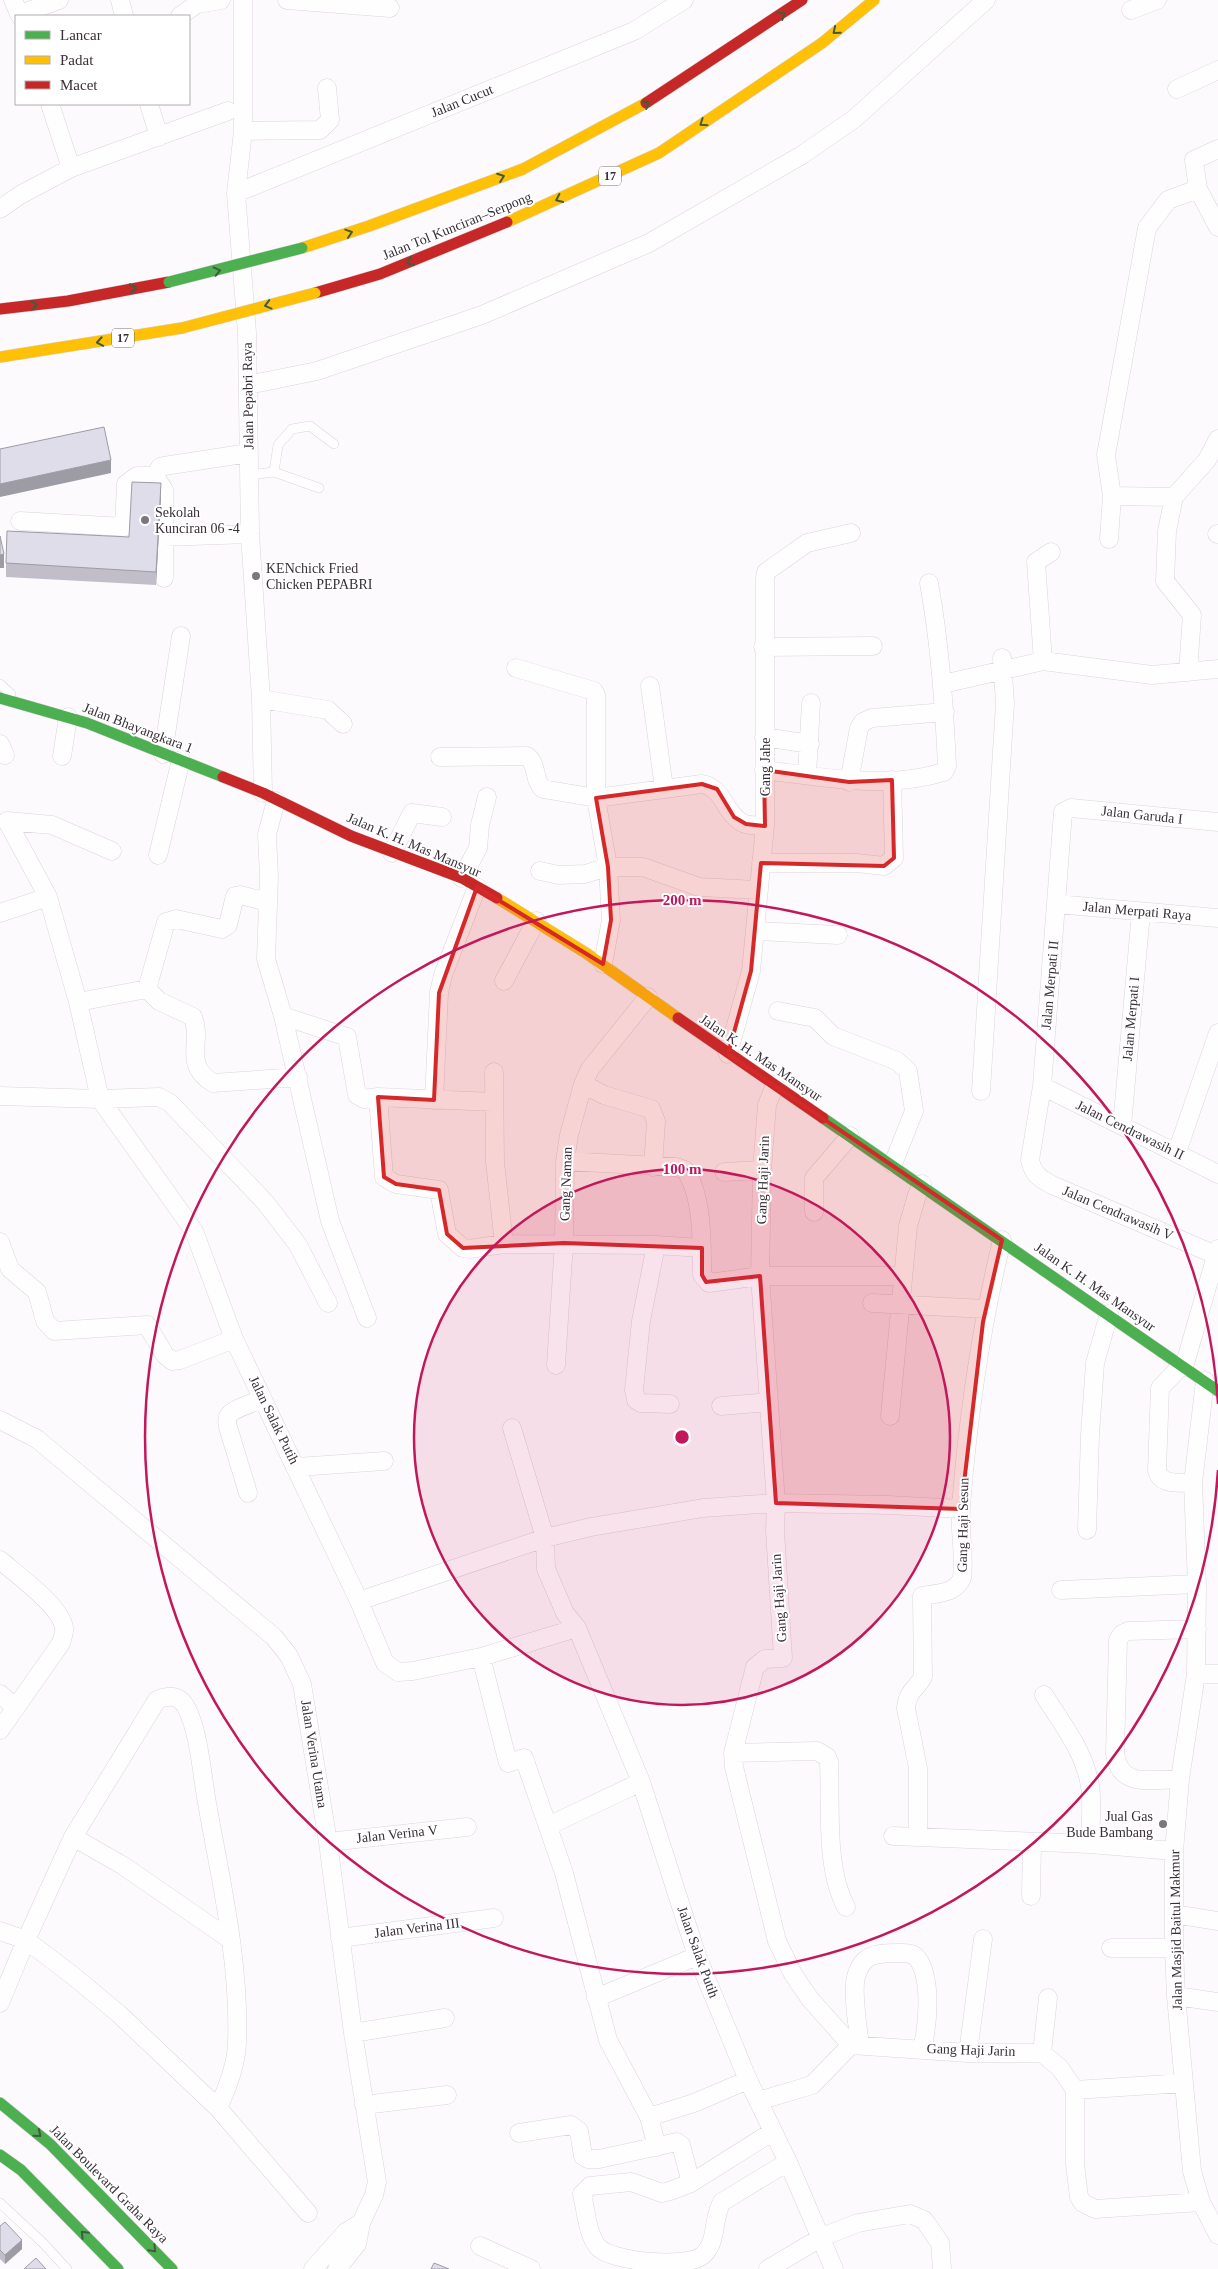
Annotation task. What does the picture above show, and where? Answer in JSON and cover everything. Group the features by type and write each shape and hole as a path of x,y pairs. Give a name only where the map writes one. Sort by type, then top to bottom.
{"main road":[{"name":"Jalan Tol Kunciran–Serpong","path":"0,309 68,301 169,282 302,248 369,226 523,169 634,111 802,0"},
{"name":"Jalan Tol Kunciran–Serpong","path":"0,358 182,328 380,274 535,210 659,153 822,43 874,0"},
{"name":"Jalan Bhayangkara 1","path":"0,698 68,717 181,760 269,797"},
{"name":"Jalan K. H. Mas Mansyur","path":"269,797 392,852 469,882 536,921 603,964 728,1054 922,1184 1211,1386"},
{"name":"Jalan Boulevard Graha Raya","path":"0,2103 50,2144 172,2269"},
{"path":"0,2155 21,2170 118,2269"}],"street":[{"path":"18,10 59,0"},
{"path":"120,0 124,15"},
{"path":"181,15 197,4 221,0"},
{"name":"Jalan Pepabri Raya","path":"243,0 244,131 236,194 247,333 250,534 269,797 266,959 283,1016 330,1221 367,1318"},
{"path":"287,0 390,8"},
{"path":"248,385 317,370 482,315 649,243 802,155 854,119 986,0"},
{"path":"1131,10 1157,0"},
{"name":"Jalan Cucut","path":"236,194 634,31 679,2"},
{"path":"1177,89 1218,70"},
{"path":"244,131 320,130 330,120 328,88"},
{"path":"50,105 71,168"},
{"path":"149,105 159,137"},
{"path":"0,209 20,195 71,168 228,111"},
{"path":"1218,149 1194,160 1198,189 1218,227"},
{"path":"1109,539 1112,496 1106,455 1147,228 1168,200 1198,189"},
{"path":"1188,672 1192,615 1165,581 1167,531 1174,497 1207,460 1218,440"},
{"path":"154,476 160,467 164,466 249,453"},
{"path":"20,522 124,528 126,484 137,476 154,476"},
{"path":"154,476 164,490 164,578"},
{"path":"1112,496 1174,497"},
{"name":"Gang Jahe","path":"728,1054 751,971 757,890 765,826 763,648 766,572 807,543 851,533"},
{"path":"163,538 250,534"},
{"path":"1043,662 1036,562 1050,552"},
{"path":"764,770 849,782 892,780 944,772 948,766 943,684 936,622 929,583"},
{"path":"163,754 181,636"},
{"path":"763,648 873,646"},
{"path":"943,684 1003,665 1043,662 1152,676 1218,669"},
{"path":"981,1091 1005,703 1003,665"},
{"path":"516,668 594,690 597,701 596,798 608,867 610,920 603,964"},
{"path":"650,686 664,788"},
{"path":"261,699 328,710 343,724"},
{"path":"807,775 811,703"},
{"path":"849,782 859,728 863,722 872,718 945,712"},
{"path":"62,756 68,717"},
{"path":"764,737 810,744"},
{"path":"440,757 527,756 534,763 538,782 543,789 596,798 664,788 702,784 710,785 717,789 734,817 746,824 765,826"},
{"path":"158,854 181,760"},
{"path":"761,863 857,863 884,866 894,858 892,780"},
{"path":"434,1100 439,993 478,848 480,825 487,797"},
{"name":"Jalan Garuda I","path":"1066,809 1218,822"},
{"name":"Jalan Merpati II","path":"1030,1160 1042,1086 1063,812 1066,809"},
{"path":"392,852 412,813 442,816"},
{"path":"100,1099 78,1002 48,897 7,821 52,825 112,851"},
{"path":"540,871 558,875 585,874 608,867 643,866 699,886 757,890"},
{"path":"147,989 166,922 176,919 222,929 228,925 235,896 240,894 268,902"},
{"path":"0,913 48,897"},
{"name":"Jalan Merpati Raya","path":"1056,904 1218,918"},
{"name":"Jalan Merpati I","path":"1122,1126 1140,912"},
{"path":"504,981 536,921"},
{"path":"755,931 838,935"},
{"path":"78,1002 147,989"},
{"path":"147,989 158,1001 193,1017 196,1062 202,1076 213,1083 298,1078"},
{"name":"Gang Naman","path":"556,1365 564,1243 565,1161 569,1135 583,1084 590,1069 648,998"},
{"path":"778,1011 814,1018 833,1036 896,1061 908,1071 914,1111 892,1164"},
{"path":"283,1016 347,1037 358,1095 364,1099 378,1097 494,1102"},
{"path":"1177,1152 1218,1033"},
{"path":"494,1072 495,1162 504,1244"},
{"path":"583,1084 604,1095 650,1110 656,1121 653,1167"},
{"name":"Gang Haji Jarin","path":"774,1085 767,1105 762,1170 760,1276 776,1503 775,1540 783,1658 765,1658 755,1667 733,1753 738,1789 777,1941 793,1974 810,1999 855,2045 968,2053 1042,2053"},
{"name":"Jalan Cendrawasih II","path":"1042,1086 1218,1174"},
{"path":"0,1096 100,1099 159,1097 170,1103 265,1202 298,1245 328,1303"},
{"path":"378,1097 384,1177 396,1184 439,1190 447,1234 463,1248 469,1249 504,1244 564,1243 656,1244 702,1248"},
{"name":"Jalan Salak Putih","path":"100,1099 194,1231 234,1338 297,1467 359,1601 385,1663 398,1672 413,1671 481,1656 576,1628"},
{"path":"814,1212 814,1178 850,1136"},
{"name":"Jalan Cendrawasih V","path":"1030,1160 1032,1171 1038,1178 1052,1185 1209,1252 1218,1251"},
{"path":"565,1161 676,1167 685,1170 694,1188 702,1248 702,1275 706,1282 760,1276 902,1276"},
{"path":"724,1172 762,1170"},
{"path":"890,1416 899,1304 908,1226 922,1184"},
{"name":"Gang Haji Sesun","path":"918,1838 918,1768 906,1708 907,1698 923,1677 922,1596 954,1590 962,1578 961,1509 966,1443 986,1309 1002,1240"},
{"path":"0,1242 10,1269 37,1292 45,1321 54,1331 147,1325 165,1355 172,1361 180,1360 234,1338"},
{"path":"656,1244 641,1321 634,1390 636,1400 641,1403 670,1404"},
{"path":"1194,1483 1164,1480 1158,1476 1160,1388 1183,1366 1218,1251"},
{"path":"872,1303 986,1309"},
{"path":"1087,1530 1090,1435 1095,1363 1109,1314"},
{"name":"Jalan Masjid Baitul Makmur","path":"1211,1386 1194,1483 1197,1584 1196,1674 1180,1779 1174,1851 1174,1948 1176,1996 1192,2171 1201,2202 1218,2235"},
{"path":"248,1493 227,1420 228,1415 233,1411 263,1399"},
{"path":"721,1406 769,1402"},
{"name":"Jalan Verina Utama","path":"0,1420 37,1439 274,1637 289,1656 302,1684 328,1842 353,2033 377,2182 374,2195 361,2223 357,2244 335,2262 313,2269"},
{"name":"Jalan Salak Putih","path":"512,1428 545,1538 546,1569 565,1613 576,1628 641,1782 697,1956 748,2080 788,2162 822,2237 834,2269"},
{"path":"297,1467 384,1461"},
{"path":"359,1601 545,1538 591,1527 702,1508 776,1503 889,1505 961,1509"},
{"path":"0,1560 47,1600 60,1618 64,1628 61,1643 0,1730"},
{"path":"1061,1590 1197,1584"},
{"path":"1180,1779 1129,1778 1119,1769 1115,1753 1118,1640 1122,1634 1128,1631 1197,1629"},
{"path":"481,1656 508,1763 524,1758 564,1873 608,2040 649,2117 657,2148"},
{"path":"1196,1674 1218,1674"},
{"path":"0,1694 16,1708"},
{"path":"0,2003 26,1940 73,1837 157,1700 167,1695 180,1700 186,1707 196,1740 231,1940 237,2046 231,2080 218,2108"},
{"path":"1044,1696 1079,1752 1086,1768 1090,1787 1090,1844"},
{"path":"733,1753 817,1751 828,1757 832,1863 838,1893 846,1908"},
{"path":"548,1826 641,1782"},
{"name":"Jalan Verina V","path":"328,1842 467,1827"},
{"path":"894,1836 1090,1844 1174,1851"},
{"path":"73,1837 122,1865 231,1940"},
{"path":"1031,1896 1032,1843"},
{"path":"1174,1914 1218,1921"},
{"name":"Jalan Verina III","path":"340,1938 494,1918"},
{"path":"0,1931 26,1940 119,2014 218,2108 308,2213"},
{"path":"968,2053 983,1939"},
{"path":"1111,1948 1174,1948"},
{"path":"758,2101 812,2085 855,2045 855,1979 860,1965 878,1952 913,1955 918,1959 924,1972 927,2027 922,2049"},
{"path":"596,1998 697,1956"},
{"path":"1176,1996 1218,2002"},
{"path":"1048,1998 1042,2053 1060,2068 1075,2090 1076,2164 1079,2197 1083,2203 1095,2209 1201,2202"},
{"path":"353,2033 445,2018"},
{"path":"649,2117 694,2103 748,2080"},
{"path":"1075,2090 1184,2083"},
{"path":"364,2105 447,2095"},
{"path":"519,2132 571,2125 579,2131 583,2156 588,2159 599,2159 657,2148 677,2142 681,2145 691,2183"},
{"path":"772,2132 691,2183 662,2193 631,2182 590,2186 582,2194 592,2237 598,2247 622,2258 684,2263 696,2260 710,2248 718,2208 722,2202 788,2162"},
{"path":"768,2269 822,2237 858,2223 910,2214 924,2220 940,2242 942,2269"},
{"path":"480,2246 531,2269"}],"lane":[{"path":"274,472 278,445 292,429 310,426 334,444"},
{"path":"249,475 274,472 319,488"},
{"path":"0,684 18,702"},
{"path":"0,2203 42,2242 67,2269"}],"highlighted area":[{"path":"764,770 849,782 892,780 894,858 884,866 761,863 751,971 728,1054 1002,1240 983,1322 961,1509 776,1503 760,1276 706,1282 702,1275 702,1248 564,1243 463,1248 447,1234 439,1190 396,1184 384,1177 378,1097 434,1100 439,993 477,887 603,964 611,920 608,867 596,798 702,784 717,789 734,817 746,824 765,826"}],"building":[{"path":"104,427 111,460 0,484 0,449"},
{"name":"Sekolah Kunciran 06 -4","path":"132,482 161,483 156,572 6,563 7,531 129,537"},
{"path":"0,536 4,554 0,555"},
{"path":"5,2222 22,2240 5,2255 0,2250 0,2226"},
{"path":"36,2258 46,2269 24,2269"},
{"path":"434,2263 449,2269 431,2269"}],"traffic: fast":[{"path":"169,282 302,248"},
{"path":"0,698 87,723 223,777"},
{"path":"823,1118 1218,1391"},
{"path":"0,2103 50,2144 172,2269"},
{"path":"0,2155 21,2170 118,2269"}],"traffic: slow":[{"path":"507,222 659,153 822,43 874,0"},
{"path":"302,248 369,226 523,169 646,103"},
{"path":"182,328 315,293"},
{"path":"0,357 182,328"},
{"path":"497,898 586,953 678,1018"}],"traffic: jam":[{"path":"646,103 802,0"},
{"path":"315,293 380,274 507,222"},
{"path":"0,309 68,301 169,282"},
{"path":"223,777 263,793 351,836 462,878 497,898"},
{"path":"678,1018 823,1118"}],"place":[{"name":"Sekolah Kunciran 06 -4","path":"145,520"},
{"name":"KENchick Fried Chicken PEPABRI","path":"256,576"},
{"name":"Jual Gas Bude Bambang","path":"1163,1824"}]}
